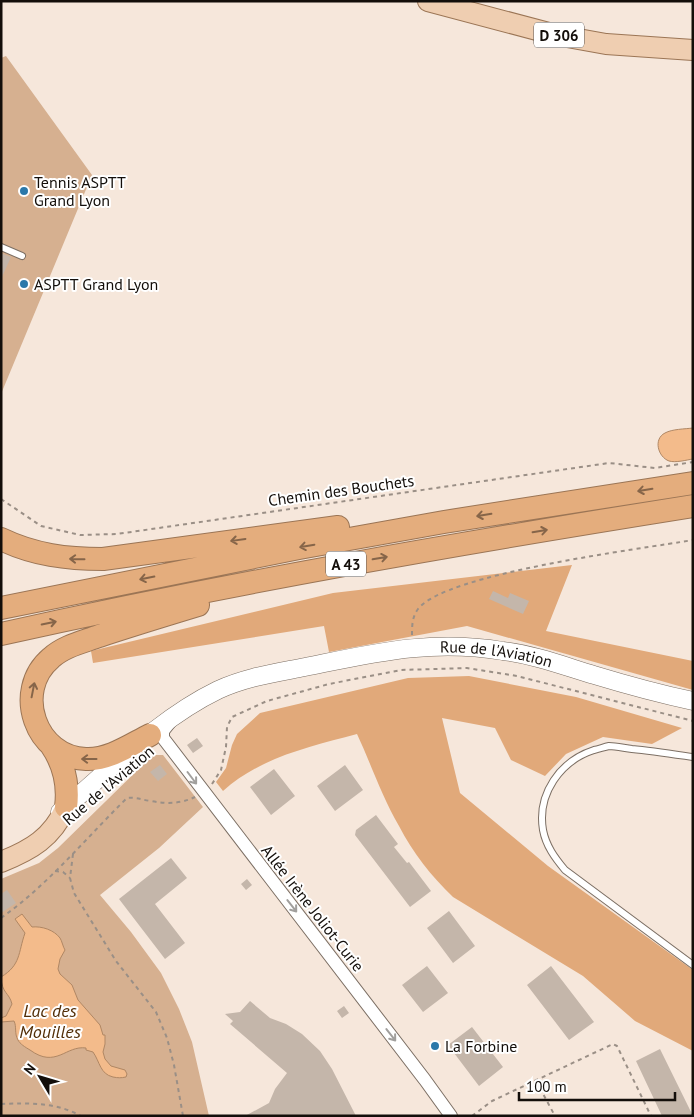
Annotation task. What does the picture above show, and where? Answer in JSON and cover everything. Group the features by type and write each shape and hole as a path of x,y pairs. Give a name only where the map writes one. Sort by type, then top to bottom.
{"highway":[{"name":"A 43","path":"1,608 299,548 444,522 693,483"},
{"name":"A 43","path":"1,634 306,571 442,546 693,506"},
{"path":"1,539 38,553 71,559 103,559 356,524 444,522"},
{"path":"66,807 66,779 59,758 35,722 31,698 37,675 52,656 67,648 90,640 306,571"},
{"path":"51,745 69,756 92,759 112,754 156,737"}],"main road":[{"name":"D 306","path":"428,1 556,35 606,44 693,50"},
{"path":"51,833 66,807"},
{"name":"Rue de l'Aviation","path":"1,862 25,851 51,833"}],"street":[{"name":"Rue de l'Aviation","path":"51,833 156,737 173,718 218,690 256,676 413,647 474,647 526,655 636,687 693,701"},
{"name":"Rue de l'Aviation","path":"1,851 30,837 156,737 247,687 296,669"},
{"name":"Allée Irène Joliot-Curie","path":"156,737 203,792 420,1072 451,1116"}],"lane":[{"path":"1,247 22,256"},
{"path":"693,757 608,746 586,753 575,758 560,772 549,788 544,802 543,816 543,830 547,843 554,857 565,870 693,965"}],"path":[{"name":"Chemin des Bouchets","path":"1,498 41,526 80,535 117,534 608,463 655,468 693,462"},
{"path":"413,647 412,624 415,615 418,609 437,594 492,576 693,540"},
{"path":"203,792 211,785 221,770 226,747 227,727 232,718 276,698 329,684 401,670 467,668 517,676 693,721"},
{"name":"Rue de l'Aviation","path":"1,918 55,871 127,798 136,797 172,804 184,802 203,792"},
{"path":"74,852 70,878 74,894 116,961 156,1012 167,1038 183,1116"},
{"path":"55,871 63,872 70,878"},
{"path":"472,1116 492,1102 610,1045 615,1045 650,1116"},
{"path":"536,1081 555,1116"},
{"path":"1,1104 37,1102 68,1109 82,1116"}],"shaded area":[{"name":"ASPTT Grand Lyon","path":"6,56 92,175 1,394 1,58"},
{"path":"572,565 546,631 693,661 693,690 467,626 329,652 324,626 93,663 91,651 333,593"},
{"path":"469,676 576,697 682,728 652,744 603,737 566,754 545,776 511,760 495,728 442,718 460,793 548,866 693,970 693,1051 635,1021 583,976 453,897 423,864 404,836 387,804 357,734 269,761 238,779 223,791 216,782 226,768 237,734 260,713 408,678"},
{"path":"153,755 163,755 203,807 159,848 100,895 131,932 161,973 179,1009 192,1042 209,1116 1,1116 1,879 39,863 58,848"}],"water":[{"path":"693,428 693,459 672,462 662,456 658,448 661,436 679,429"},
{"name":"Lac des Mouilles","path":"22,914 32,927 48,929 60,938 65,950 60,959 58,969 60,974 72,985 78,1000 100,1025 103,1035 105,1035 103,1052 105,1059 111,1066 125,1070 126,1077 120,1078 105,1073 93,1052 86,1050 86,1048 79,1048 54,1057 39,1055 19,1041 14,1021 1,1022 1,1018 6,1016 12,1004 4,990 1,977 12,968 18,958 25,933 15,919"}],"building":[{"path":"1,253 11,257 1,279"},
{"path":"493,591 508,598 510,593 529,601 523,614 489,599"},
{"path":"197,738 203,746 193,753 187,745"},
{"path":"160,765 167,774 158,781 150,772"},
{"path":"345,765 363,790 335,811 317,786"},
{"path":"274,769 295,796 271,815 250,787"},
{"path":"376,815 398,844 394,847 407,863 409,862 431,891 410,907 355,835 356,830"},
{"path":"171,858 187,878 155,904 185,943 165,959 119,899"},
{"path":"247,879 252,885 246,890 241,884"},
{"path":"7,890 16,903 1,913 1,894"},
{"path":"449,911 475,946 453,963 427,928"},
{"path":"427,966 448,993 423,1012 402,985"},
{"path":"551,966 594,1022 569,1040 527,985"},
{"path":"250,1001 270,1018 286,1024 302,1034 320,1051 332,1069 356,1116 245,1116 269,1103 275,1089 287,1073 230,1024 233,1021 225,1014 240,1012"},
{"path":"344,1006 349,1013 342,1018 337,1011"},
{"path":"472,1027 503,1067 479,1086 448,1045"},
{"path":"660,1049 693,1116 662,1116 636,1061"}],"place":[{"name":"Tennis ASPTT Grand Lyon","path":"24,191"},
{"name":"ASPTT Grand Lyon","path":"24,284"},
{"name":"La Forbine","path":"435,1046"}]}
